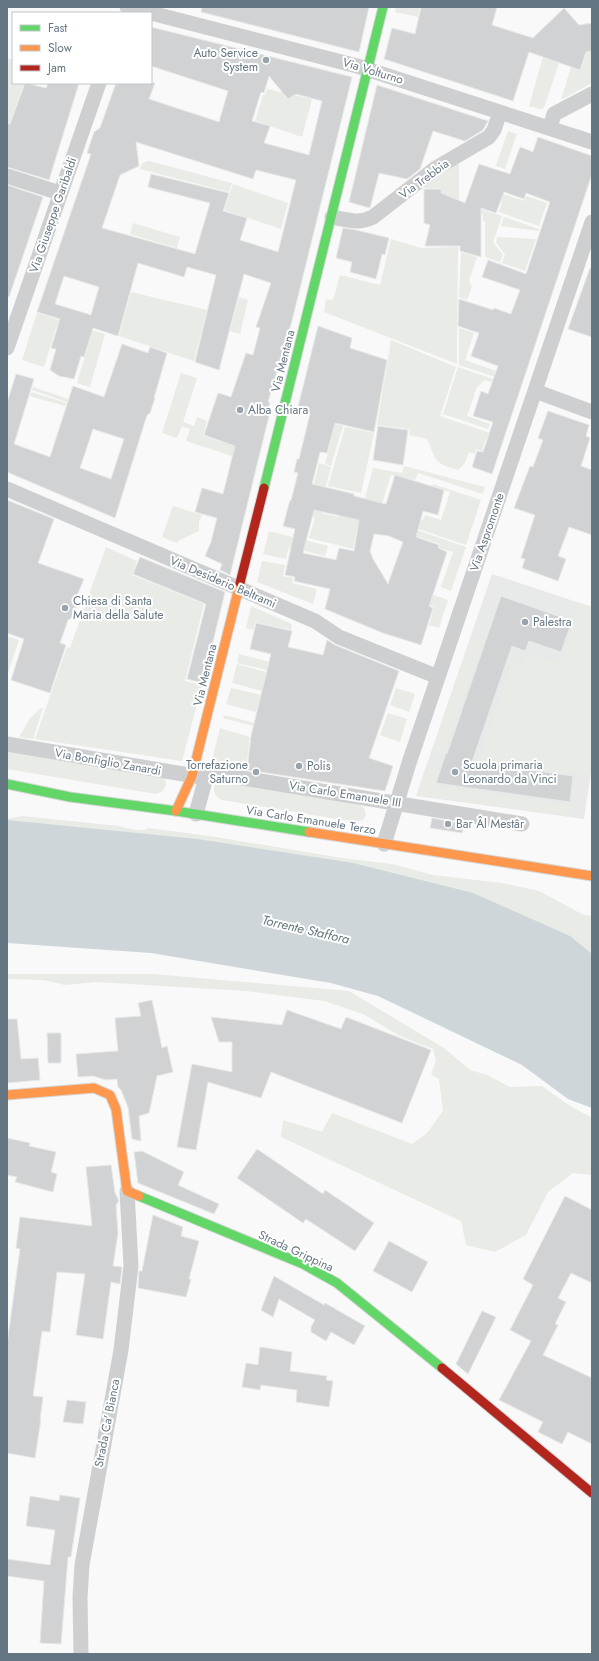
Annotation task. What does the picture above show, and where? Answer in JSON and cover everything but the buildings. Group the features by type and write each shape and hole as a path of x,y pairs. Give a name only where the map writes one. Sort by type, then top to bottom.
{"street":[{"name":"Via Volturno","path":"126,7 146,12"},
{"name":"Via Mentana","path":"176,811 192,776 240,589 383,7"},
{"name":"Via Volturno","path":"152,14 368,69 592,142"},
{"name":"Via Giuseppe Garibaldi","path":"7,348 99,84"},
{"path":"550,128 554,114 592,94"},
{"name":"Via Trebbia","path":"332,217 358,222 365,221 373,217 436,168 488,137 494,130 500,112"},
{"path":"7,176 60,193"},
{"name":"Via Aspromonte","path":"384,844 438,677 592,222"},
{"path":"535,391 592,412"},
{"name":"Via Desiderio Beltrami","path":"7,490 322,625 339,637 438,677"},
{"name":"Via Bonfiglio Zanardi","path":"7,744 192,776 208,776"},
{"name":"Via Carlo Emanuele III","path":"208,776 218,774 397,802 522,824"},
{"path":"196,814 202,788 208,776"},
{"name":"Via Carlo Emanuele Terzo","path":"7,784 70,797 196,814 592,876"},
{"name":"Via Carlo Emanuele Terzo","path":"7,789 26,789"},
{"path":"7,1095 94,1088 110,1094 116,1109 127,1191"},
{"name":"Strada Grippina","path":"127,1191 303,1264 337,1283 406,1338 592,1494"},
{"name":"Strada Ca' Bianca","path":"81,1654 80,1597 82,1565 121,1350 131,1266 127,1191"}],"shaded area":[{"path":"396,7 420,7 418,17 395,12"},
{"path":"547,43 560,43 554,61 559,63 544,108 540,109 529,106"},
{"path":"592,51 592,83 561,100 571,67 581,70 586,53"},
{"path":"7,58 12,60 12,84 24,84 10,123 7,123"},
{"path":"267,89 284,93 285,98 292,98 294,95 312,99 302,137 255,121 263,95 265,95"},
{"path":"508,131 517,134 505,169 496,166"},
{"path":"459,159 459,244 441,204 441,188 425,188 423,184"},
{"path":"149,161 232,183 229,192 140,169 142,163"},
{"path":"233,184 288,203 281,229 224,210"},
{"path":"500,193 524,201 526,196 547,203 539,226 499,212 502,202 498,200"},
{"path":"480,209 502,216 493,242 503,255 500,262 485,257 485,222 483,221 483,214 480,213"},
{"path":"504,217 539,229 539,231 501,226"},
{"path":"133,223 180,237 177,248 130,234"},
{"path":"497,237 536,239 525,271 502,263 505,255 496,242"},
{"path":"391,239 421,248 458,247 457,364 324,312 326,299 333,300 340,275 380,285"},
{"path":"461,252 477,257 469,281 472,286 467,300 459,297"},
{"path":"131,292 207,310 194,361 119,336"},
{"path":"239,297 248,300 240,334 230,331"},
{"path":"37,313 105,334 90,387 77,383 90,338 56,328 44,367 22,360"},
{"path":"459,328 474,333 465,360 521,380 519,385 459,365"},
{"path":"391,340 456,367 440,416 502,437 500,442 486,438 482,451 476,449 475,454 469,452 465,463 458,470 440,463 435,457 427,439 409,435 410,429 377,425"},
{"path":"458,367 519,388 518,392 485,380 477,387 467,416 490,424 488,429 443,414"},
{"path":"181,373 197,378 183,422 194,426 197,417 207,421 203,436 232,445 236,432 256,464 186,441 190,429 182,426 177,438 162,433"},
{"path":"33,387 68,399 67,402 32,390"},
{"path":"31,392 67,403 65,406 30,396"},
{"path":"335,424 343,426 331,466 325,464"},
{"path":"345,427 374,433 361,493 328,486"},
{"path":"319,463 331,467 324,494 312,491"},
{"path":"404,466 485,487 483,494 418,473 415,480 391,475 382,504 387,510 422,521 425,515 441,520 450,492 432,486 433,484 481,500 466,545 362,510 373,468 402,473"},
{"path":"316,503 323,504 322,513 338,517 341,509 360,514 353,549 309,538 315,518 312,517"},
{"path":"173,506 202,515 199,522 199,531 178,541 177,543 162,537"},
{"path":"405,526 466,547 451,591 441,587 453,552 439,548 440,544 413,535"},
{"path":"269,531 328,546 325,556 289,547 286,559 263,554"},
{"path":"106,547 137,561 132,575 204,604 185,681 202,685 182,761 35,739 67,647 70,648"},
{"path":"262,561 285,565 283,576 293,578 292,583 317,589 313,604 257,582"},
{"name":"Scuola primaria Leonardo da Vinci","path":"492,574 592,607 592,765 584,819 416,796"},
{"path":"401,583 448,600 439,628 429,625 434,607 390,592"},
{"path":"580,603 592,607 592,755 587,776 479,761 512,661 522,664 526,654 560,664"},
{"path":"251,606 292,624 291,630 255,622 253,630 246,628"},
{"path":"7,636 19,640 7,676"},
{"path":"471,637 483,641 444,756 432,752"},
{"path":"239,654 269,662 267,670 237,663"},
{"path":"237,664 266,672 262,691 232,683"},
{"path":"231,688 261,695 256,712 226,704"},
{"path":"396,688 415,694 409,712 390,705"},
{"path":"41,708 43,708 33,739 19,737 30,718"},
{"path":"388,713 407,719 400,742 380,735"},
{"path":"224,715 254,723 253,726 223,718"},
{"path":"220,728 250,737 246,769 211,765"},
{"path":"7,749 165,777 166,785 162,792 156,794 7,769"},
{"path":"428,765 440,770 434,785 571,805 570,816 418,795"},
{"path":"219,780 358,804 364,808 366,815 363,820 355,822 222,800 214,791 215,785"},
{"path":"22,816 119,826 138,830 148,828 210,836 342,858 392,864 433,875 502,883 539,891 584,915 592,916 592,967 7,846 7,819"},
{"path":"7,974 153,974 349,991 444,1048 470,1070 487,1075 510,1087 542,1086 567,1104 592,1118 592,1175 573,1173 548,1192 526,1235 495,1252 466,1245 461,1221 281,1137 283,1120 322,1132 332,1113 412,1144 427,1133 443,1111 439,1079 431,1075 436,1061 433,1049 400,1036 363,1014 324,1001 246,991 96,982 65,985 43,980 7,979"}],"water":[{"name":"Torrente Staffora","path":"7,820 197,839 353,863 473,893 570,936 592,954 592,1108 568,1099 522,1065 378,996 331,983 151,953 7,943"}],"traffic: fast":[{"path":"264,488 383,7"},
{"path":"7,784 70,797 176,811 309,832"},
{"path":"139,1196 303,1264 337,1283 442,1368"}],"traffic: slow":[{"path":"176,811 192,776 240,583"},
{"path":"309,832 592,876"},
{"path":"7,1095 94,1088 110,1095 116,1109 127,1191 139,1196"}],"traffic: jam":[{"path":"240,583 264,488"},
{"path":"442,1368 592,1493"}],"place":[{"name":"Auto Service System","path":"266,60"},
{"name":"Alba Chiara","path":"240,410"},
{"name":"Chiesa di Santa Maria della Salute","path":"65,608"},
{"name":"Palestra","path":"525,622"},
{"name":"Polis","path":"299,766"},
{"name":"Torrefazione Saturno","path":"256,772"},
{"name":"Scuola primaria Leonardo da Vinci","path":"455,772"},
{"name":"Bar Âl Mestâr","path":"448,824"}]}
